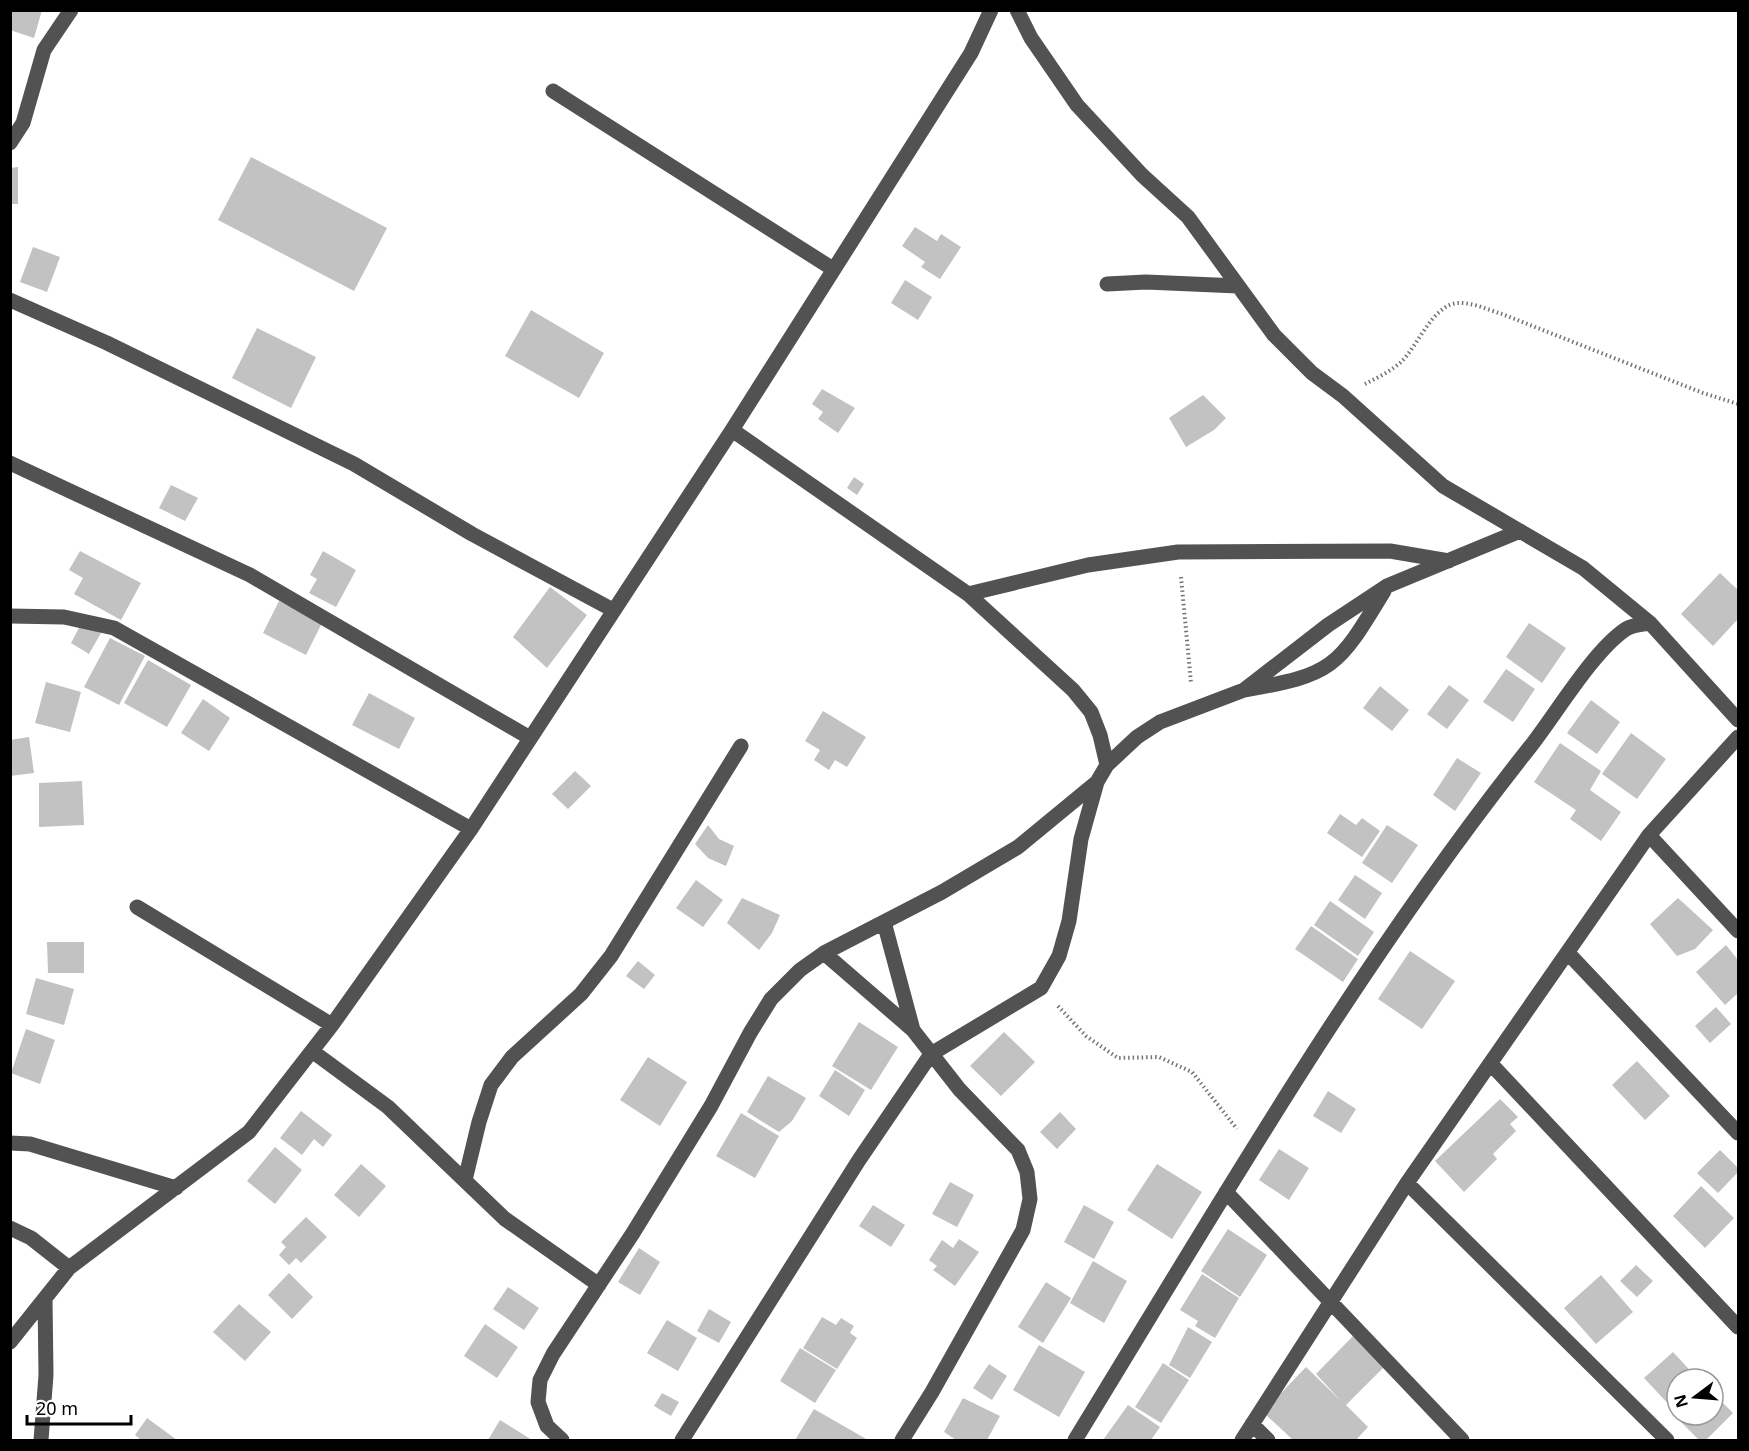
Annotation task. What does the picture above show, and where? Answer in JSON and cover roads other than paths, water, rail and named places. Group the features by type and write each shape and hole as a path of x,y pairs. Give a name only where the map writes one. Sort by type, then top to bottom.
{"street":[{"path":"10,143 23,123 44,50 71,10"},
{"path":"10,1342 69,1268 249,1132 332,1025 471,829 732,430 971,53 991,10"},
{"path":"1017,10 1031,38 1077,105 1143,175 1188,217 1274,335 1312,373 1343,396 1443,486 1583,568 1650,623 1738,720"},
{"path":"554,91 834,269"},
{"path":"1107,285 1146,282 1238,286"},
{"path":"10,300 117,348 354,464 472,534 614,609"},
{"path":"732,430 968,594 1072,690 1085,705 1100,735 1107,765"},
{"path":"10,463 250,575 530,738"},
{"path":"1244,690 1328,625 1387,586 1520,531"},
{"path":"968,594 1088,565 1178,552 1390,551 1449,561"},
{"path":"562,1440 547,1426 538,1402 540,1380 553,1354 600,1285 711,1106 771,999 800,970 824,953 942,892 1018,848 1096,782 1107,765 1137,737 1160,722 1244,690 1294,682 1323,670 1342,656 1353,642 1387,586"},
{"path":"10,616 64,617 114,628 471,829"},
{"path":"1075,1440 1226,1192 1385,944 1498,787 1555,715 1602,650 1628,627 1650,623"},
{"path":"1242,1440 1407,1184 1649,835 1738,737"},
{"path":"465,1180 479,1122 491,1085 512,1057 581,994 611,957 741,746"},
{"path":"682,1440 859,1160 931,1054 1041,988 1059,956 1069,921 1081,839 1096,782"},
{"path":"1649,835 1738,931"},
{"path":"137,907 332,1025"},
{"path":"884,922 913,1030"},
{"path":"824,953 913,1030 977,1109 1018,1149 1027,1172 1030,1199 1023,1230 938,1382 902,1440"},
{"path":"1568,953 1738,1134"},
{"path":"312,1050 388,1107 505,1218 600,1285"},
{"path":"1491,1064 1738,1327"},
{"path":"10,1143 30,1144 176,1188"},
{"path":"1407,1184 1667,1440"},
{"path":"1226,1192 1462,1440"},
{"path":"10,1228 31,1238 69,1268"},
{"path":"41,1440 46,1375 45,1298"},
{"path":"1252,1424 1268,1440"}]}
